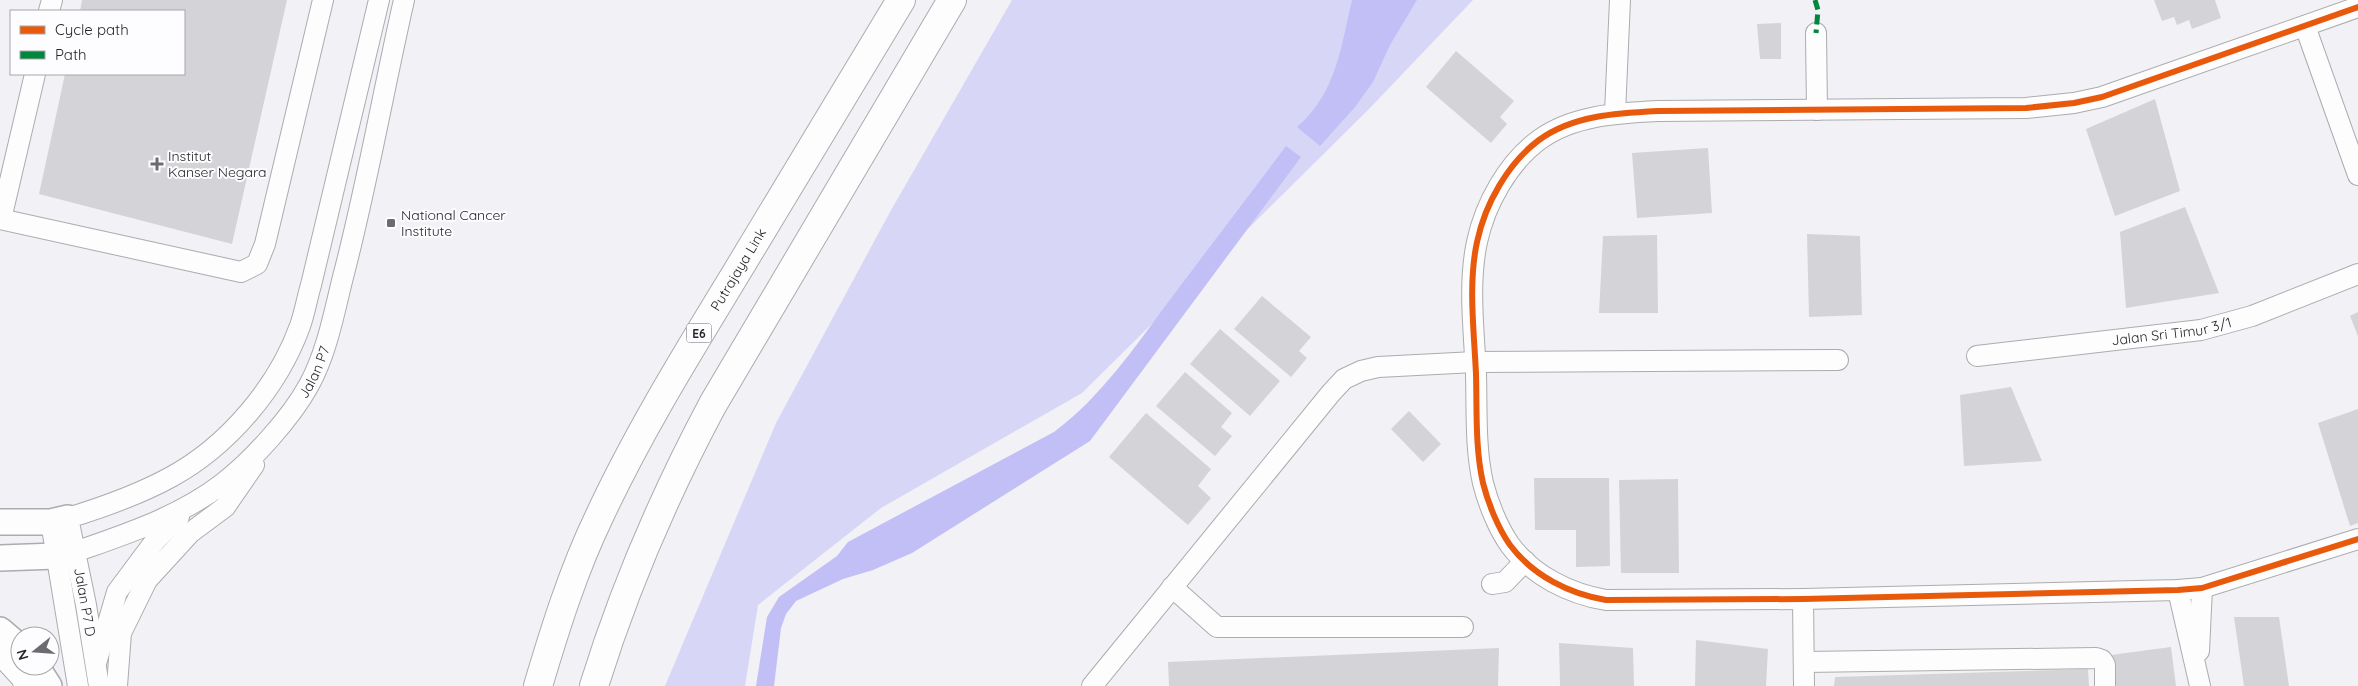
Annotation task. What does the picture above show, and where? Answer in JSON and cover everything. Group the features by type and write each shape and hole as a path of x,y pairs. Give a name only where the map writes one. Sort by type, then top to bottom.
{"highway":[{"name":"Putrajaya Link","path":"538,686 554,632 580,564 598,518 624,466 668,386 901,0"},
{"path":"594,686 633,579 686,454 718,395 952,0"}],"main road":[{"path":"0,522 59,520"},
{"name":"Jalan P7","path":"0,558 66,554"},
{"path":"0,630 10,638"}],"street":[{"path":"35,75 0,219 241,272 257,264 265,244 323,0"},
{"path":"370,38 371,0"},
{"path":"59,520 119,502 172,476 211,449 246,415 282,365 300,326 311,285 379,0"},
{"name":"Jalan P7","path":"66,554 146,527 192,503 228,479 273,436 309,385 328,338 353,241 404,0"},
{"path":"394,44 413,0"},
{"path":"1615,113 1620,0"},
{"path":"2358,7 2126,89 2074,103 2026,108 1615,113 1567,125 1540,140 1517,161 1496,191 1485,215 1476,251 1472,280 1479,460 1483,484 1500,527 1510,544 1524,561 1564,588 1583,596 1606,600 1803,599 2178,590 2202,588 2358,539"},
{"path":"2305,26 2358,174"},
{"path":"1816,33 1817,110"},
{"name":"Jalan Sri Timur 3/1","path":"1977,356 2201,330 2252,316 2358,274"},
{"path":"1092,686 1344,379 1361,371 1378,367 1475,362 1838,360"},
{"path":"117,686 121,633 147,580 190,533 225,507 273,436"},
{"path":"96,665 117,592 155,541 192,503"},
{"name":"Jalan P7 D","path":"59,520 66,554 96,665 99,686"},
{"name":"Jalan P7 D","path":"66,554 78,686"},
{"path":"1492,584 1505,582 1524,561"},
{"path":"1172,588 1217,627 1462,627"},
{"path":"2199,680 2202,588"},
{"path":"2178,590 2199,680"},
{"path":"1803,599 1804,686"},
{"path":"0,655 22,679 24,686"},
{"path":"1804,662 2096,658 2102,660 2104,665 2105,686"}],"shaded area":[{"path":"1012,0 1473,0 1368,110 1082,393 881,508 758,605 745,686 665,686 776,423 890,212"}],"water":[{"path":"1352,0 1417,0 1390,45 1373,82 1355,107 1320,146 1297,127 1310,114 1329,85 1340,52"},
{"path":"1286,146 1301,157 1090,441 912,553 873,570 843,579 796,601 786,614 781,628 774,686 756,686 767,617 779,597 837,556 848,542 1054,432 1071,418 1102,388 1130,354"}],"building":[{"path":"82,0 287,0 232,244 39,194 65,75 185,75 185,10 80,10"},
{"path":"2154,0 2215,0 2221,18 2192,29 2189,20 2177,25 2174,17 2162,21"},
{"path":"1781,23 1781,59 1760,59 1757,24"},
{"path":"1456,51 1514,101 1500,117 1507,124 1491,143 1426,87"},
{"path":"2155,99 2180,191 2115,216 2086,129"},
{"path":"1708,148 1712,213 1637,218 1632,153"},
{"path":"2185,207 2219,293 2126,308 2120,232"},
{"path":"1807,234 1860,236 1862,315 1809,317"},
{"path":"1657,235 1658,313 1599,313 1603,236"},
{"path":"1262,296 1311,337 1299,351 1307,358 1291,377 1234,329"},
{"path":"2358,312 2358,336 2350,316"},
{"path":"1220,329 1280,381 1250,416 1190,364"},
{"path":"1185,372 1232,413 1221,427 1232,436 1215,456 1156,406"},
{"path":"2011,387 2042,461 1964,466 1960,395"},
{"path":"2358,409 2358,523 2350,526 2318,423"},
{"path":"1409,411 1441,444 1423,462 1391,429"},
{"path":"1146,413 1211,469 1198,486 1211,498 1188,525 1109,457"},
{"path":"1534,478 1609,478 1610,566 1576,567 1576,530 1535,530"},
{"path":"1678,479 1679,573 1621,573 1619,480"},
{"path":"2234,617 2279,617 2289,686 2244,686"},
{"path":"1696,640 1768,649 1766,686 1695,686"},
{"path":"1559,643 1633,648 1634,686 1560,686"},
{"path":"2171,647 2176,686 2115,686 2111,655"},
{"path":"1499,648 1498,686 1169,686 1168,662"},
{"path":"2088,669 2089,686 1834,686 1835,677"}],"marked path":[{"path":"1815,0 1818,10 1816,33"}],"cycle path":[{"path":"2358,7 2102,97 2074,103 2026,108 1659,111 1612,114 1581,120 1566,125 1539,140 1517,160 1499,185 1486,213 1477,242 1472,291 1480,470 1491,507 1501,531 1510,545 1530,566 1553,582 1592,597 1606,600 1803,599 2178,590 2202,588 2358,539"}],"place":[{"name":"Institut Kanser Negara","path":"157,164"},
{"name":"National Cancer Institute","path":"391,223"}]}
